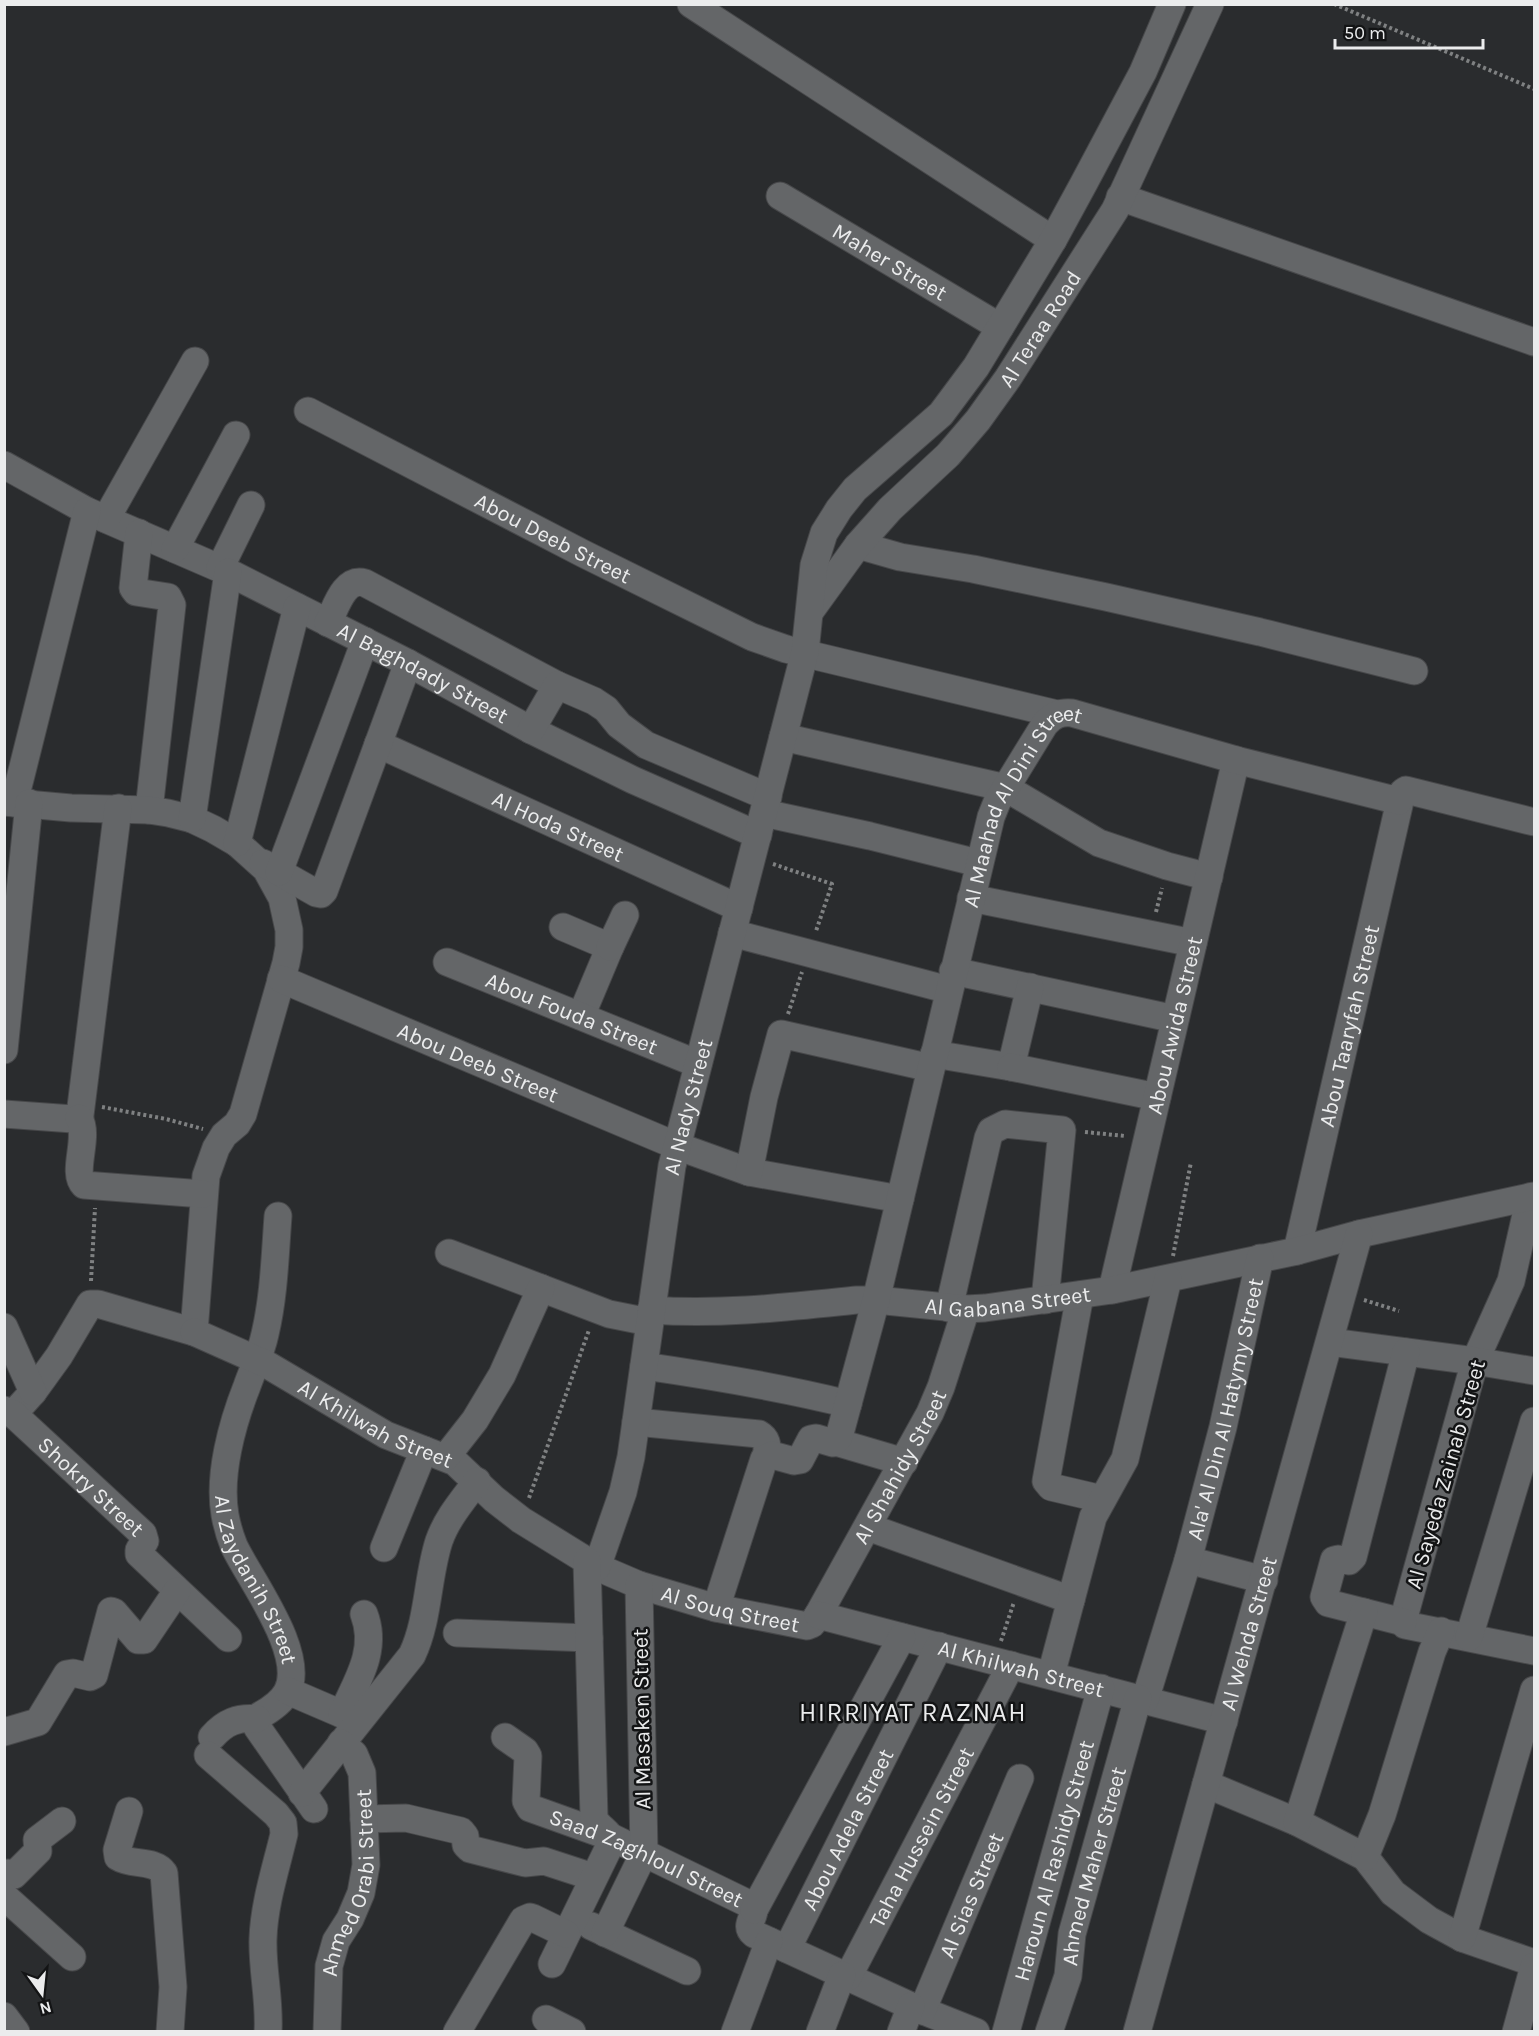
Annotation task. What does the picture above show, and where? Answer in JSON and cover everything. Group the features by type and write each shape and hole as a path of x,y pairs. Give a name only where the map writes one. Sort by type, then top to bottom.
{"street":[{"path":"691,4 1054,237 1087,255"},
{"name":"Al Teraa Road","path":"805,652 814,565 824,533 855,489 940,414 976,367 1054,237 1143,72 1172,4"},
{"name":"Al Teraa Road","path":"810,611 858,545 890,509 948,454 978,420 1008,378 1115,210 1210,4"},
{"name":"Maher Street","path":"780,196 1000,327"},
{"path":"1120,197 1534,342"},
{"path":"4,1050 16,803 96,515 195,361"},
{"name":"Abou Deeb Street","path":"308,411 573,549 769,644 1057,714"},
{"path":"175,549 236,435"},
{"name":"Al Baghdady Street","path":"4,465 96,515 224,570 328,622 531,730 633,780 763,815"},
{"path":"192,819 224,570 251,505"},
{"path":"140,533 133,588 139,593 165,596 171,599 172,605 149,810"},
{"path":"858,545 900,557 973,569 1128,602 1414,671"},
{"path":"328,622 345,590 352,582 365,583 557,686 594,701 646,745 763,815 870,836 978,863"},
{"path":"246,850 297,607"},
{"path":"279,872 365,641"},
{"name":"Al Nady Street","path":"592,1564 623,1492 636,1422 677,1146 805,652"},
{"path":"16,803 71,808 149,810 192,819 316,893 323,893 408,663"},
{"path":"531,730 557,686"},
{"name":"Al Maahad Al Dini Street","path":"836,1442 876,1300 978,863 991,817 1044,724 1057,714 1072,712 1236,760 1400,801"},
{"path":"783,737 1006,788 1099,843 1167,866 1209,877"},
{"name":"Al Hoda Street","path":"378,744 736,921 951,981 1030,987 1175,1019"},
{"name":"Abou Awida Street","path":"1112,1290 1236,760"},
{"path":"1400,801 1406,790 1534,822"},
{"name":"Abou Taaryfah Street","path":"1297,1251 1400,801"},
{"path":"118,808 80,1111 84,1133 80,1179 84,1185 203,1194"},
{"path":"194,1332 203,1194 210,1162 224,1135 237,1124 243,1114 289,947 287,914 275,883 266,869 246,850"},
{"path":"971,898 1193,943"},
{"path":"581,1016 625,915"},
{"path":"563,927 610,947"},
{"name":"Abou Fouda Street","path":"447,962 698,1064"},
{"name":"Abou Deeb Street","path":"281,979 677,1146 749,1172 900,1199"},
{"path":"1011,1067 1030,987"},
{"path":"749,1172 764,1097 781,1034 932,1061 1011,1067 1157,1097"},
{"path":"4,1114 73,1119 80,1111"},
{"name":"Al Shahidy Street","path":"818,1615 904,1462 941,1387 992,1131 1005,1124 1062,1130"},
{"path":"1045,1300 1062,1130"},
{"name":"Al Gabana Street","path":"449,1252 622,1318 737,1312 876,1300 958,1308 1045,1300 1112,1290 1297,1251 1359,1234 1532,1197"},
{"name":"Al Sayeda Zainab Street","path":"1403,1622 1475,1361 1511,1281 1532,1197"},
{"name":"Al Zaydanih Street","path":"257,1719 288,1691 291,1669 287,1647 234,1545 223,1506 223,1485 239,1406 258,1360 270,1313 278,1216"},
{"name":"Al Wehda Street","path":"1137,2031 1359,1234"},
{"name":"Ala' Al Din Al Hatymy Street","path":"1188,1560 1223,1427 1260,1258"},
{"path":"1051,1675 1093,1516 1125,1459 1168,1279"},
{"path":"384,1548 435,1454 475,1420 502,1375 541,1288"},
{"path":"1080,1295 1046,1481 1051,1487 1102,1499"},
{"path":"8,1412 33,1392 59,1356 90,1304"},
{"name":"Al Khilwah Street","path":"90,1304 98,1304 194,1332 258,1360 368,1425 465,1469 494,1499 520,1521 592,1564 639,1585"},
{"path":"4,1327 10,1356 33,1392"},
{"path":"1330,1342 1534,1371"},
{"path":"1406,1352 1353,1557 1348,1561 1334,1560 1324,1599 1329,1603 1403,1622 1405,1625 1534,1652"},
{"path":"644,1366 769,1386 848,1404"},
{"name":"Shokry Street","path":"8,1412 143,1534 145,1541 139,1554 228,1638"},
{"path":"1469,1637 1534,1421"},
{"path":"636,1422 759,1434 767,1442 767,1456 764,1459 716,1608"},
{"path":"767,1456 772,1455 797,1461 802,1458 811,1439 836,1442 904,1462"},
{"path":"350,1717 412,1655 423,1624 439,1542 450,1518 477,1481"},
{"path":"868,1527 1071,1600"},
{"path":"1188,1560 1264,1580"},
{"name":"Ahmed Maher Street","path":"1049,2031 1068,1976 1072,1934 1141,1699 1188,1560"},
{"path":"552,1964 611,1844 611,1837 597,1825 594,1817 589,1638 592,1564"},
{"name":"Al Souq Street","path":"639,1585 716,1608 807,1626 812,1624 818,1615"},
{"name":"Al Masaken Street","path":"639,1585 644,1852"},
{"path":"4,1732 38,1722 67,1674 90,1677 94,1675 111,1611 138,1640 144,1640 177,1591"},
{"path":"1297,1822 1364,1612"},
{"path":"268,2031 263,1938 284,1829 276,1814 210,1746 219,1729 237,1719 257,1719 257,1727 308,1801 341,1743 369,1654 370,1633 364,1614"},
{"name":"Al Khilwah Street","path":"818,1615 1224,1721"},
{"path":"1365,1857 1382,1815 1432,1652 1441,1631"},
{"path":"457,1633 589,1638"},
{"path":"754,1910 903,1637"},
{"name":"Abou Adela Street","path":"735,2031 778,1945 939,1647"},
{"name":"Taha Hussein Street","path":"820,2031 845,1976 1003,1663"},
{"name":"Haroun Al Rashidy Street","path":"1006,2031 1101,1688"},
{"path":"1462,1938 1534,1690"},
{"path":"288,1691 350,1717"},
{"name":"Saad Zaghloul Street","path":"505,1737 525,1751 528,1756 526,1801 530,1808 611,1837 749,1904 754,1910 749,1928 754,1934 916,2008 976,2031"},
{"name":"Ahmed Orabi Street","path":"327,2031 328,1979 332,1953 336,1941 356,1906 365,1880 367,1851 360,1766 354,1754 341,1743"},
{"name":"Al Sias Street","path":"901,2031 916,2008 1020,1778"},
{"path":"1206,1784 1297,1822 1365,1857 1393,1893 1429,1920 1462,1938 1534,1964 1516,2031"},
{"path":"129,1811 117,1850 118,1857 124,1861 156,1866 164,1873 173,1987 170,2031"},
{"path":"364,1819 406,1818 461,1831 470,1849 525,1863 548,1862 593,1877"},
{"path":"4,1876 8,1873 14,1875 38,1851 37,1840 62,1821"},
{"path":"605,1933 644,1852"},
{"path":"4,1896 72,1957"},
{"path":"457,2031 523,1920 530,1917 605,1933 687,1971"},
{"path":"4,2016 16,2031"},
{"path":"546,2019 572,2031"}],"path":[{"path":"1334,4 1534,89"},
{"path":"1152,934 1167,866"},
{"path":"80,1111 166,1119 224,1135"},
{"path":"1062,1130 1147,1138"},
{"path":"1168,1279 1191,1162"},
{"path":"90,1304 96,1186"},
{"path":"1344,1293 1399,1311"},
{"path":"520,1521 597,1309"},
{"path":"1003,1663 1021,1582"}],"district":[{"name":"HIRRIYAT RAZNAH","path":"913,1712"}]}
